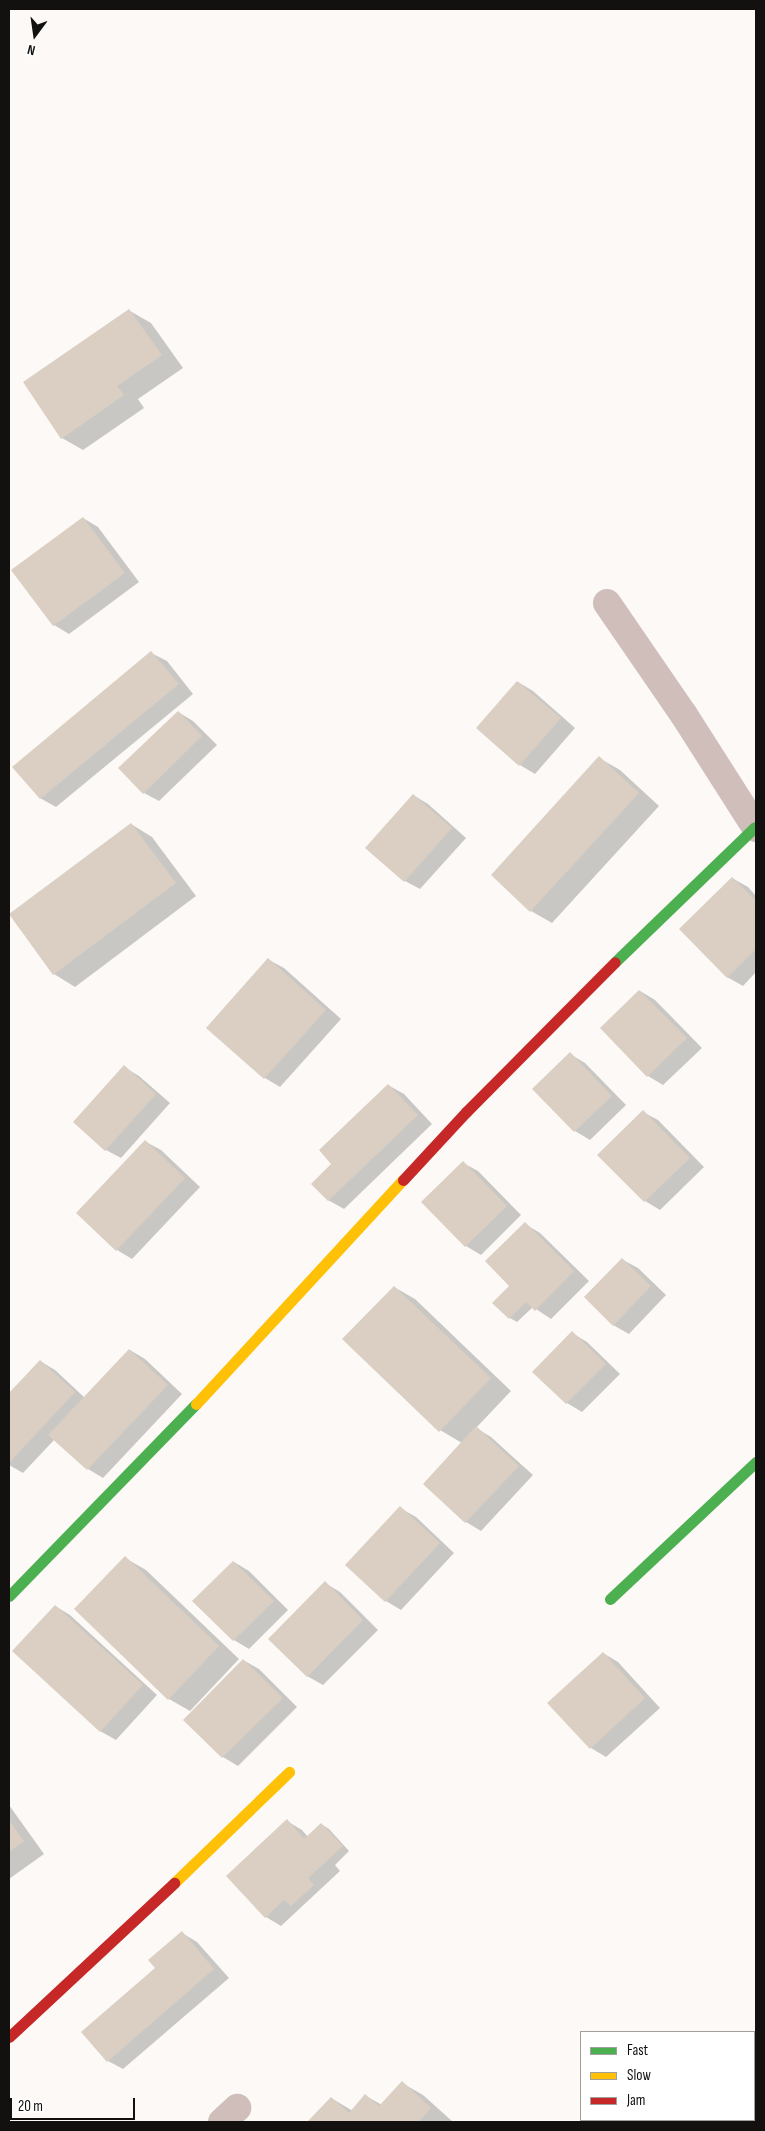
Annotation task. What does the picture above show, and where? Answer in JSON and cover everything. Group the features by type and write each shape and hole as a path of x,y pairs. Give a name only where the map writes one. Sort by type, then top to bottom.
{"street":[{"path":"9,1596 94,1512 466,1112 668,909 756,828 684,715 607,603"},
{"path":"610,1599 756,1462"},
{"path":"9,2037 108,1946 289,1772"}],"building":[{"path":"129,309 162,355 117,386 124,395 61,439 23,382"},
{"path":"83,517 125,573 53,626 11,570"},
{"path":"151,651 179,684 40,799 12,767"},
{"path":"517,681 561,718 519,766 476,728"},
{"path":"178,711 202,736 143,794 118,768"},
{"path":"599,756 639,793 530,912 491,875"},
{"path":"413,794 452,828 404,882 365,848"},
{"path":"131,823 176,883 53,975 9,914"},
{"path":"732,877 756,901 756,949 727,978 679,929"},
{"path":"268,958 326,1010 264,1079 206,1028"},
{"path":"639,990 687,1038 647,1077 600,1028"},
{"path":"570,1052 612,1096 574,1132 532,1089"},
{"path":"124,1065 156,1094 105,1151 73,1122"},
{"path":"388,1084 418,1115 328,1201 311,1184 331,1164 319,1150"},
{"path":"643,1110 690,1158 644,1202 597,1155"},
{"path":"145,1140 185,1178 116,1251 76,1213"},
{"path":"463,1161 507,1206 465,1247 421,1202"},
{"path":"525,1222 574,1271 535,1311 526,1302 509,1319 492,1303 509,1286 485,1261"},
{"path":"622,1258 651,1286 613,1326 584,1297"},
{"path":"394,1286 491,1378 439,1432 342,1339"},
{"path":"572,1331 606,1364 566,1404 532,1372"},
{"path":"129,1349 168,1385 87,1470 48,1435"},
{"path":"40,1360 75,1392 9,1463 9,1393"},
{"path":"476,1426 519,1466 465,1523 423,1484"},
{"path":"400,1506 440,1543 385,1602 345,1565"},
{"path":"125,1556 219,1646 168,1700 74,1609"},
{"path":"233,1561 274,1601 233,1641 192,1601"},
{"path":"325,1581 363,1620 307,1677 268,1639"},
{"path":"55,1605 143,1685 100,1732 12,1651"},
{"path":"603,1652 645,1698 590,1749 547,1703"},
{"path":"243,1659 283,1698 222,1758 183,1720"},
{"path":"287,1819 304,1839 321,1823 343,1846 308,1878 314,1885 291,1906 284,1900 265,1918 226,1876"},
{"path":"9,1820 24,1841 9,1852"},
{"path":"182,1931 214,1969 107,2062 81,2032 155,1968 148,1960"},
{"path":"402,2081 431,2108 419,2122 307,2122 331,2097 349,2113 365,2094 379,2106"}],"traffic: fast":[{"path":"615,962 755,827"},
{"path":"9,1596 196,1404"},
{"path":"610,1599 756,1462"}],"traffic: slow":[{"path":"196,1404 403,1180"},
{"path":"174,1883 289,1772"}],"traffic: jam":[{"path":"403,1180 466,1112 615,962"},
{"path":"9,2037 174,1883"}]}
